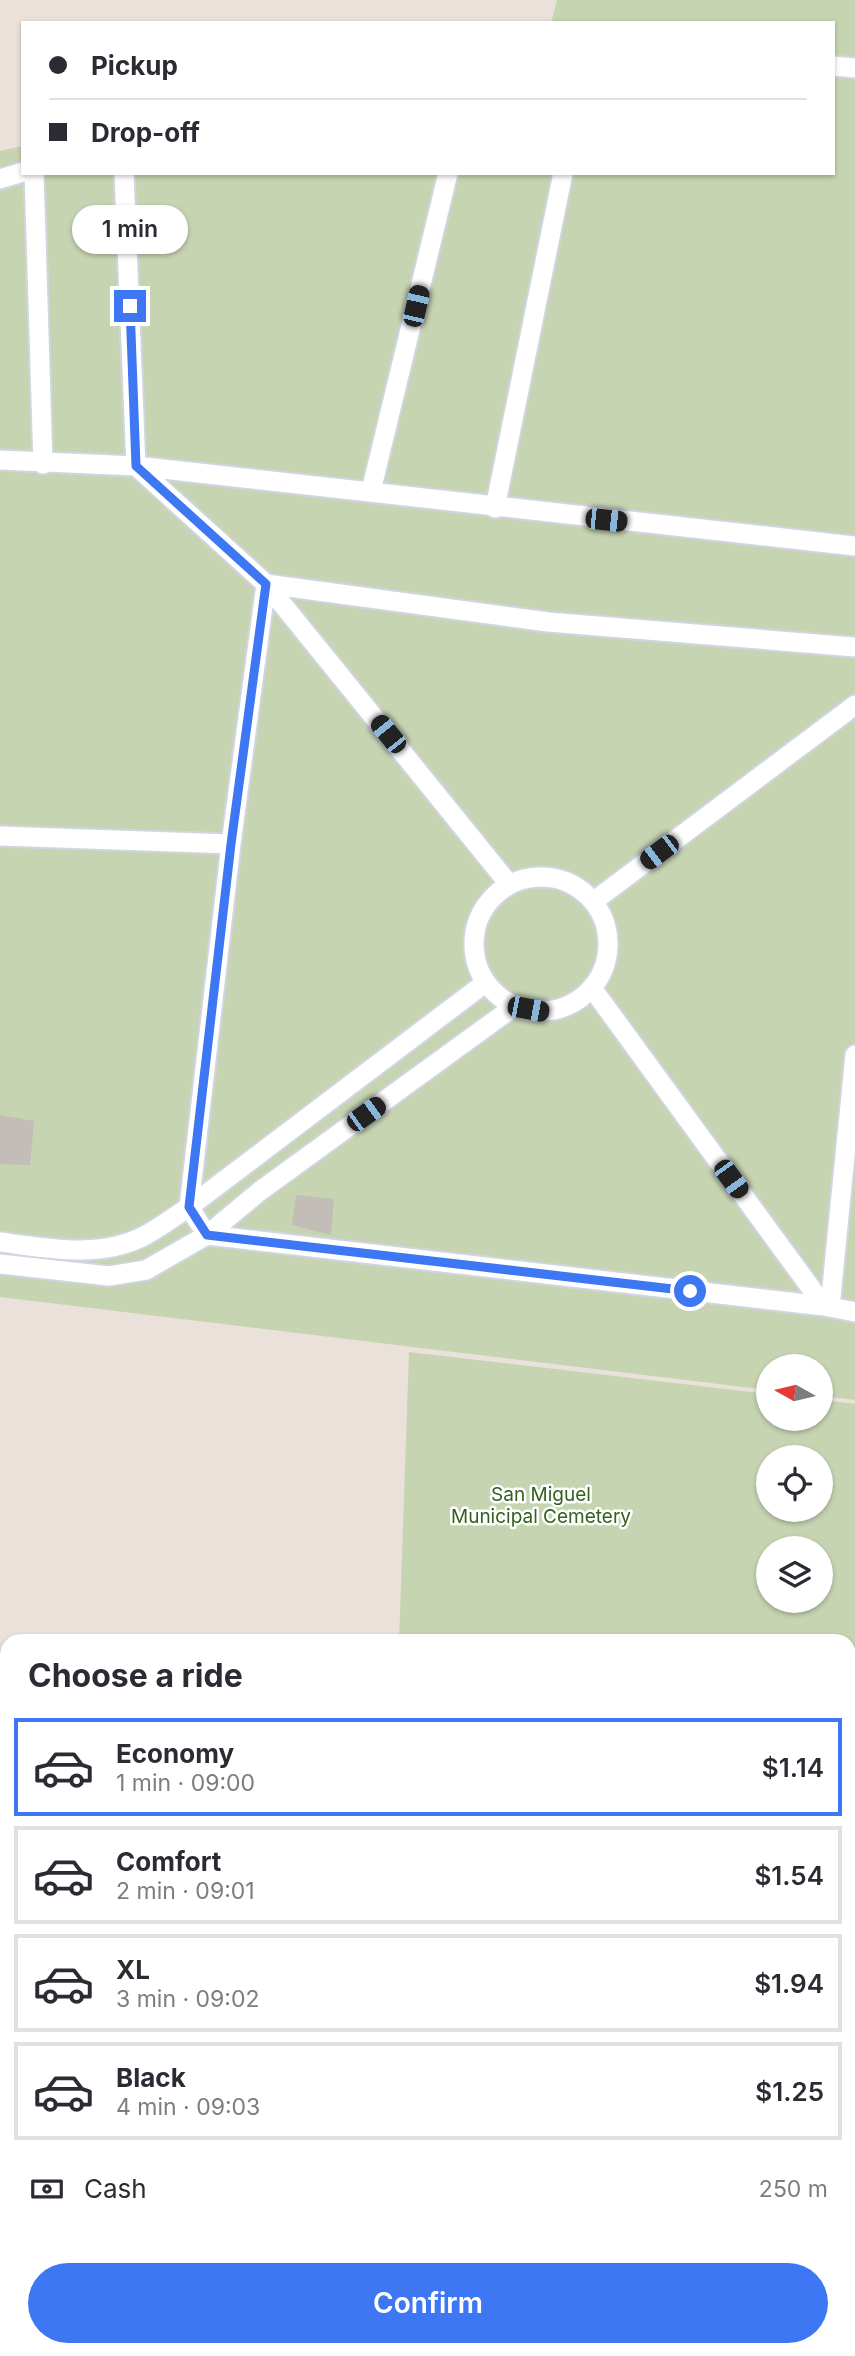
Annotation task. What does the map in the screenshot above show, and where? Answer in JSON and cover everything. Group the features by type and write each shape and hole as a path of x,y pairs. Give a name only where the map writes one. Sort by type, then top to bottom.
{"lane":[{"path":"835,66 855,68"},
{"path":"0,179 21,174"},
{"path":"34,175 43,464"},
{"path":"124,175 136,466 266,584 509,884"},
{"path":"371,491 448,175"},
{"path":"495,508 563,175"},
{"path":"0,460 43,464 136,466 855,546"},
{"path":"266,584 548,622 855,647"},
{"path":"207,1235 189,1207 231,844 266,584"},
{"path":"594,901 855,705"},
{"path":"0,836 231,844"},
{"path":"545,876 563,880 594,901 605,922 608,946 604,969 592,988 570,1005 542,1012 514,1006 498,996 485,983 476,962 474,939 479,917 491,898 509,884 526,877 545,876"},
{"path":"0,1242 62,1251 113,1247 142,1237 189,1207 485,983"},
{"path":"592,988 827,1307"},
{"path":"0,1264 109,1276 146,1270 207,1235 260,1191 514,1006"},
{"path":"827,1307 855,1055"},
{"path":"207,1235 855,1312"}],"green space":[{"path":"557,0 855,0 855,1400 833,1397 833,1354 756,1354 756,1389 0,1297 0,151 21,146 21,175 835,175 835,21 552,21"},
{"name":"San Miguel Municipal Cemetery","path":"409,1352 756,1393 756,1432 833,1432 833,1401 855,1404 855,1634 399,1634"}],"building":[{"path":"0,1115 34,1121 30,1165 0,1164"},
{"path":"296,1195 334,1199 331,1235 292,1225"}],"route":[{"path":"130,306 136,466 266,584 231,844 189,1207 207,1235 690,1291"}]}
